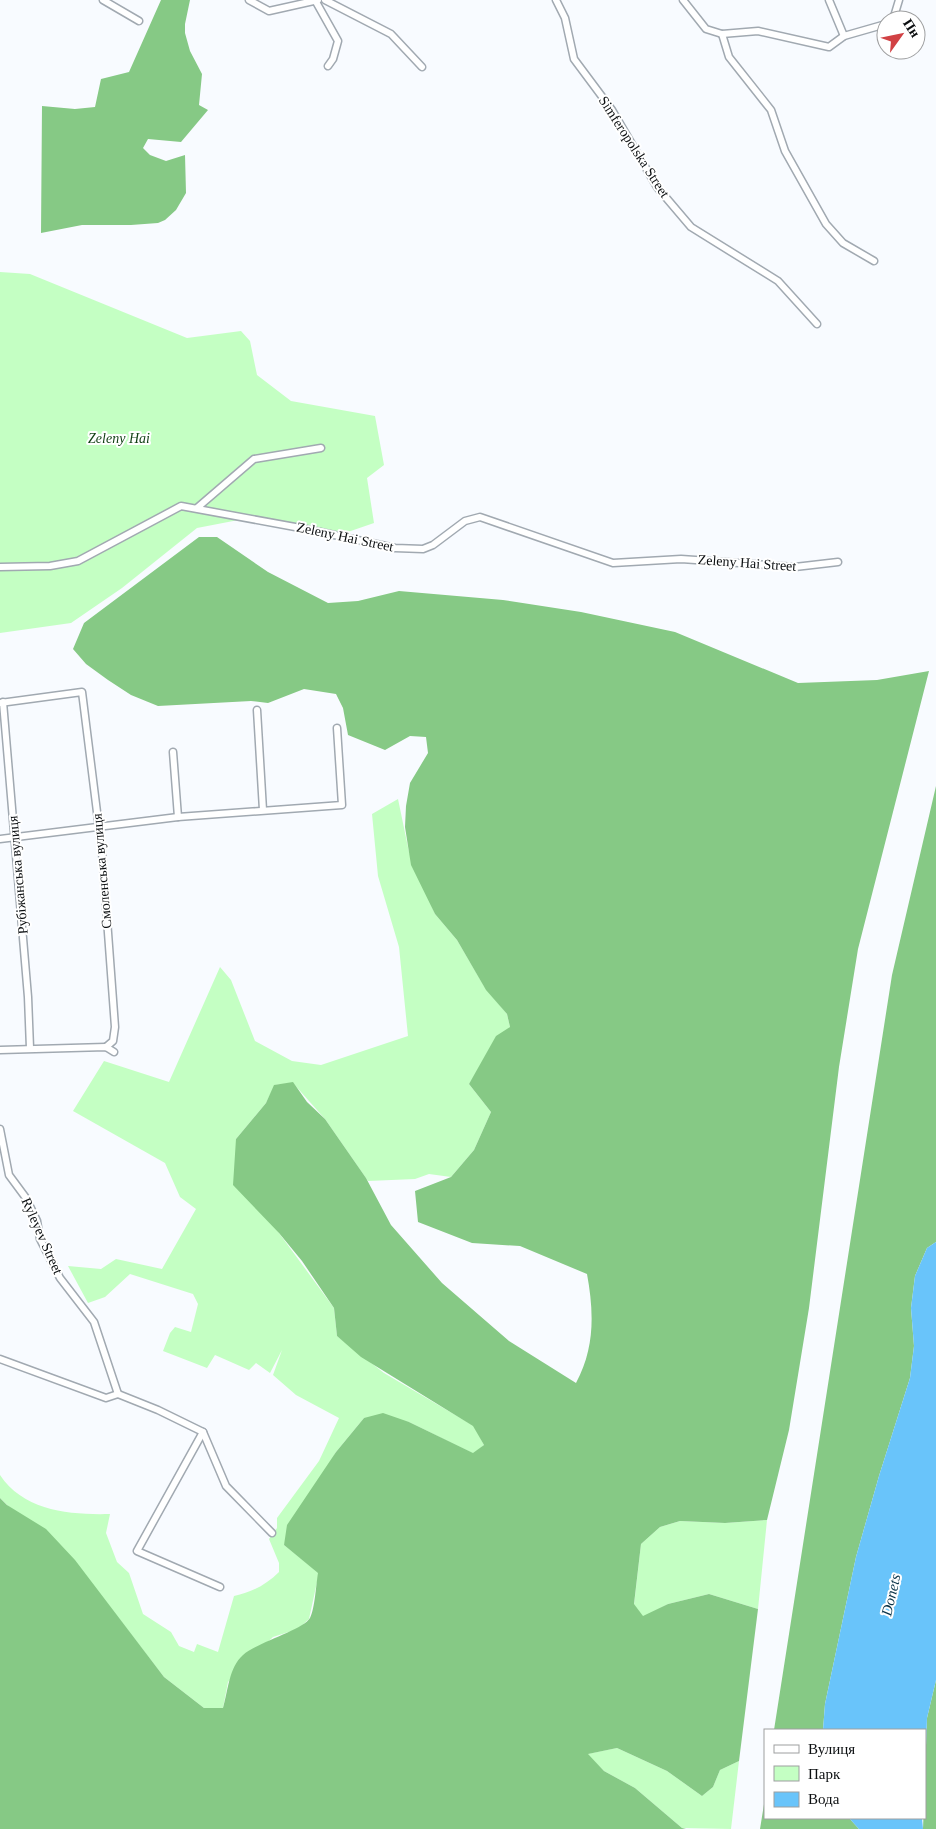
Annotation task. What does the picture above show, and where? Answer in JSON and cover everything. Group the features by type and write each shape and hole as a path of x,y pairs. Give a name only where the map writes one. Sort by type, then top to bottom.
{"street":[{"path":"103,0 140,21"},
{"path":"249,0 269,11 316,0 338,41 333,59 328,66"},
{"path":"325,0 391,34 422,67"},
{"name":"Simferopolska Street","path":"556,0 565,18 574,59 612,110 657,187 690,227 778,281 817,324"},
{"path":"683,0 706,29 722,34 758,31 829,47 844,36 876,27"},
{"path":"830,0 844,36"},
{"path":"722,34 729,57 771,110 785,151 826,224 843,243 874,261"},
{"path":"196,508 254,459 321,448"},
{"name":"Zeleny Hai Street","path":"0,567 50,566 78,561 182,506 395,548 428,547 465,521 480,517 612,563 681,559 795,567 838,562"},
{"name":"Смоленська вулиця","path":"2,702 82,692 99,827 115,1027 113,1041 106,1047"},
{"name":"Рубіжанська вулиця","path":"2,702 16,836 30,1048"},
{"path":"257,710 263,810"},
{"path":"0,839 178,817 342,805 337,728"},
{"path":"173,752 178,817"},
{"path":"0,1050 106,1047 114,1052"},
{"name":"Ryleyev Street","path":"0,1129 9,1175 26,1198 37,1221 40,1239 60,1278 94,1322 118,1394"},
{"path":"0,1359 106,1398 118,1394 158,1410 203,1432 226,1486 272,1533"},
{"path":"203,1432 137,1550 220,1587"}],"green space":[{"path":"161,0 190,0 185,33 190,51 202,74 199,105 208,110 181,142 148,139 143,148 150,155 166,161 185,155 186,193 176,210 165,220 158,223 82,225 41,233 42,106 75,109 95,107 101,79 129,72"},
{"name":"Zeleny Hai","path":"0,272 30,274 187,338 241,331 250,341 257,375 291,401 375,416 384,465 367,478 374,523 342,534 254,517 197,528 122,588 71,623 0,633"},
{"path":"199,537 217,537 268,572 328,603 358,601 399,591 503,600 581,612 675,632 798,683 877,680 929,671 858,949 839,1067 809,1308 789,1430 767,1520 725,1523 680,1521 660,1527 641,1544 634,1604 643,1616 668,1604 709,1594 758,1609 739,1761 720,1770 713,1787 702,1796 667,1771 617,1748 588,1754 604,1771 635,1788 682,1828 686,1829 0,1829 0,1498 7,1505 46,1529 75,1560 164,1677 204,1708 223,1708 232,1673 238,1660 259,1645 306,1623 312,1614 318,1573 284,1545 287,1525 336,1452 364,1418 383,1413 409,1422 473,1453 484,1445 473,1426 361,1357 337,1336 334,1308 302,1261 279,1233 233,1185 236,1139 266,1103 274,1085 293,1082 307,1102 325,1119 366,1178 391,1225 442,1283 509,1341 576,1383 587,1357 590,1343 592,1316 587,1274 520,1246 472,1243 418,1222 415,1191 451,1177 474,1150 491,1112 469,1084 496,1036 510,1027 507,1014 486,990 457,940 435,914 411,865 405,827 406,806 410,783 428,753 426,737 410,736 385,750 348,735 343,708 336,694 304,689 268,703 251,701 158,706 131,695 108,680 86,664 73,649 84,623"},
{"path":"936,786 936,1242 927,1248 915,1276 911,1308 914,1346 910,1378 856,1557 825,1704 823,1729 774,1729 892,975"},
{"path":"398,799 409,852 435,914 457,940 484,986 507,1014 510,1027 469,1084 491,1112 474,1150 451,1177 429,1174 415,1179 368,1181 325,1119 293,1083 275,1085 266,1103 236,1139 279,1233 334,1308 337,1336 384,1373 474,1426 484,1445 474,1454 409,1422 364,1418 336,1452 284,1545 319,1573 309,1619 298,1629 273,1637 228,1682 223,1708 204,1708 164,1677 103,1598 0,1498 0,1475 10,1487 22,1496 49,1508 64,1512 110,1514 106,1533 117,1562 129,1573 143,1614 171,1632 179,1646 194,1652 197,1644 218,1652 234,1596 258,1587 269,1581 279,1572 279,1563 269,1539 277,1528 277,1518 319,1461 339,1418 296,1395 273,1375 282,1350 270,1373 256,1363 249,1370 215,1355 207,1368 163,1351 170,1333 175,1327 191,1332 198,1304 193,1294 130,1274 105,1297 88,1303 68,1266 101,1269 116,1259 162,1269 196,1209 180,1197 165,1163 73,1111 104,1061 169,1082 220,967 231,980 255,1041 292,1061 321,1065 408,1036 399,947 378,876 372,814"},
{"path":"767,1520 758,1609 709,1594 668,1604 643,1617 634,1605 641,1544 660,1527 680,1521 725,1523"},
{"path":"936,1680 936,1829 923,1829 923,1819 926,1819 927,1718"},
{"path":"617,1748 667,1771 702,1796 713,1787 720,1770 739,1761 731,1829 682,1828 635,1788 604,1771 587,1754"},
{"path":"764,1804 764,1819 850,1819 859,1829 760,1829"}],"water":[{"name":"Donets","path":"936,1242 936,1680 927,1718 926,1745 926,1729 823,1729 825,1704 856,1557 910,1378 914,1346 911,1308 915,1276 927,1248"},
{"path":"850,1819 922,1819 923,1829 859,1829"}]}
